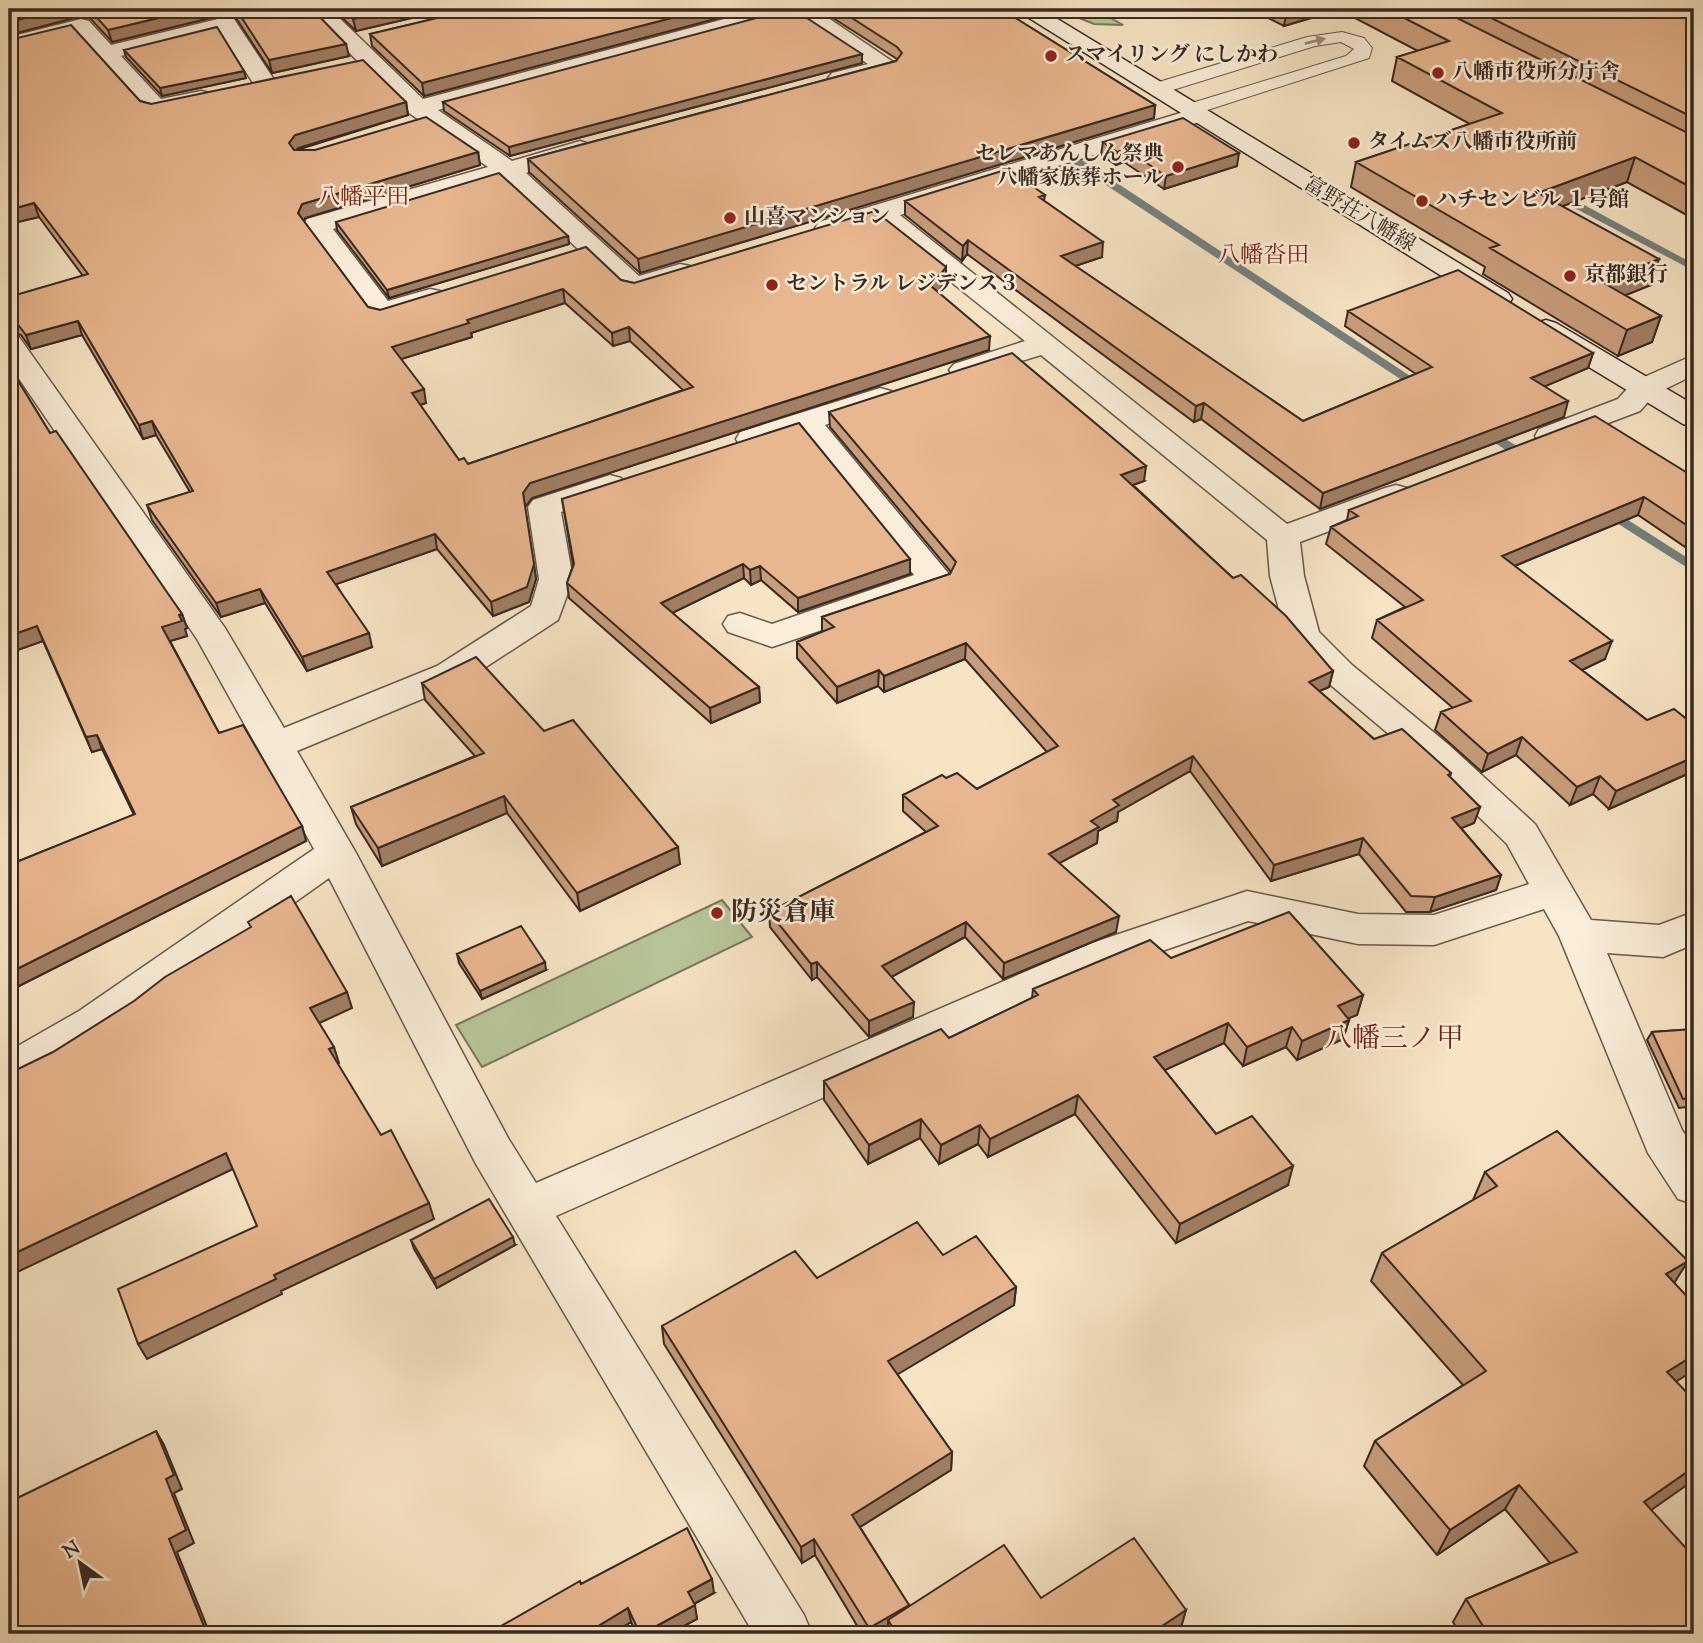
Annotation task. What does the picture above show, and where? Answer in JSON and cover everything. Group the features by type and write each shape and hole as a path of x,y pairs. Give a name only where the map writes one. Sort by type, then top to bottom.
{"street":[{"path":"317,9 363,39 371,62 419,117 506,169 634,286 710,263"},
{"path":"419,117 787,9"},
{"path":"800,9 887,66 821,83"},
{"name":"富野荘八幡線","path":"1026,9 1694,418"},
{"path":"106,53 226,24 265,84"},
{"path":"9,44 81,26 155,107 292,79"},
{"path":"344,68 371,62"},
{"path":"800,236 1193,113"},
{"path":"448,292 382,312 316,225 598,144"},
{"path":"880,212 1283,537 1287,576 1303,636 1339,673 1436,754 1521,834 1579,935 1664,1140 1694,1185"},
{"path":"566,256 593,248"},
{"path":"727,447 1046,344"},
{"path":"12,356 214,636 336,853 492,1150 782,1633"},
{"path":"1526,446 1629,405 1644,388 1694,364"},
{"path":"740,624 772,636 936,579 805,421"},
{"path":"277,745 450,674 546,612 556,579 544,507 635,477"},
{"path":"1283,537 1424,485"},
{"path":"9,1072 94,1023 336,853"},
{"path":"526,1208 1107,954 1247,906 1358,929 1434,930 1553,891"},
{"path":"1579,935 1663,942 1694,927"}],"lane":[{"path":"1156,89 1313,41 1342,37 1357,42 1363,48 1363,54 1352,60 1193,113"}],"green space":[{"path":"1095,9 1123,25 1094,24 1069,14"},
{"path":"722,900 752,937 482,1067 456,1025"}],"building":[{"path":"9,9 60,9 9,22"},
{"path":"89,9 196,9 108,30"},
{"path":"236,9 312,9 346,44 269,60"},
{"path":"343,9 396,9 353,19"},
{"path":"475,9 706,9 422,83 370,34"},
{"path":"790,9 862,54 509,147 443,102"},
{"path":"838,9 1001,9 1155,105 638,259 528,159 896,61 902,53 897,47"},
{"path":"1387,9 1439,9 1694,136 1694,189 1635,157 1538,193 1659,259 1602,282 1661,316 1627,330 1490,248 1499,245 1356,162 1502,113 1397,57 1449,41"},
{"path":"1473,9 1694,9 1694,118"},
{"path":"71,25 140,101 151,104 363,60 406,102 295,135 289,143 294,150 315,150 426,117 478,152 302,204 298,213 368,307 380,310 586,247 621,280 634,283 875,211 946,267 931,286 990,336 530,483 523,493 534,564 527,587 491,602 435,534 327,572 369,633 302,657 260,589 216,603 147,505 193,491 152,421 139,425 78,321 26,335 16,322 9,320 9,297 88,274 34,203 9,210 9,40","holes":["563,289 612,333 629,327 693,387 468,464 464,458 459,460 412,393 424,389 392,347"]},
{"path":"217,27 244,71 160,88 124,50"},
{"path":"1183,118 1239,153 1166,176 1126,149 1117,152 1103,142"},
{"path":"1008,169 1045,195 1039,197 1103,242 1061,256 1303,421 1432,367 1348,311 1458,270 1593,353 1531,378 1568,401 1323,493 1204,403 1196,406 968,240 963,246 905,201"},
{"path":"499,173 568,236 387,290 336,222"},
{"path":"1012,353 1146,466 1121,475 1233,578 1241,575 1286,616 1333,671 1309,682 1374,739 1402,729 1451,773 1448,775 1480,807 1452,818 1501,875 1435,897 1411,896 1363,838 1274,865 1193,756 1113,800 1119,805 1091,821 1099,827 1049,854 1119,916 1004,963 966,922 882,966 914,1002 869,1021 817,962 811,964 769,912 938,826 903,795 942,775 946,778 957,773 977,789 1058,746 966,643 884,676 879,670 837,687 797,642 834,627 822,617 950,574 956,562 829,412"},
{"path":"9,366 50,433 56,431 182,614 179,615 182,621 162,627 219,733 243,725 302,826 9,973 9,865 135,814 97,735 86,737 37,626 9,636"},
{"path":"1595,416 1694,477 1694,530 1644,497 1502,556 1612,641 1570,661 1647,720 1674,709 1694,725 1694,757 1616,791 1600,776 1577,787 1522,737 1488,754 1441,712 1471,701 1377,620 1423,600 1331,527 1358,516 1349,510"},
{"path":"799,423 910,559 798,598 760,566 750,570 743,564 661,603 759,687 710,708 567,583 574,564 562,499"},
{"path":"476,657 544,731 573,720 678,847 577,893 504,796 378,848 351,807 484,753 422,683"},
{"path":"291,896 347,992 310,1008 334,1047 329,1049 381,1135 391,1130 429,1203 274,1275 276,1279 138,1344 118,1289 257,1226 226,1153 9,1256 9,1072 53,1052 134,1001 165,977 251,927 248,922"},
{"path":"1289,912 1363,995 1338,1006 1349,1020 1302,1041 1292,1027 1247,1047 1228,1023 1154,1057 1216,1134 1252,1116 1293,1166 1180,1224 1078,1095 990,1139 980,1125 941,1145 921,1119 869,1145 824,1081 941,1029 949,1038 1038,995 1033,989 1150,940 1171,958"},
{"path":"521,926 545,962 480,991 457,954"},
{"path":"1694,1029 1694,1098 1683,1099 1652,1032"},
{"path":"1557,1131 1688,1261 1666,1274 1694,1304 1694,1355 1667,1372 1694,1400 1694,1467 1644,1502 1694,1557 1694,1634 1488,1634 1466,1599 1577,1552 1519,1485 1450,1530 1375,1441 1486,1371 1382,1253 1497,1186 1485,1172"},
{"path":"489,1199 513,1237 434,1279 411,1240"},
{"path":"917,1222 943,1255 976,1236 1016,1287 888,1361 952,1452 852,1515 909,1605 869,1628 814,1539 801,1547 662,1326 795,1251 817,1278"},
{"path":"156,1431 174,1475 166,1479 186,1530 169,1539 207,1634 9,1634 9,1502"},
{"path":"687,1528 712,1579 688,1592 695,1605 642,1634 628,1608 585,1634 487,1634 580,1581 581,1584"},
{"path":"1134,1538 1186,1610 1150,1634 897,1634 888,1620 1004,1545 1041,1598"}],"waterway":[{"path":"1078,162 1424,389"},
{"path":"1554,193 1694,268"},
{"path":"1483,429 1528,459"},
{"path":"1606,510 1694,568"}],"place":[{"name":"スマイリング にしかわ","path":"1051,56"},
{"name":"八幡市役所分庁舎","path":"1438,73"},
{"name":"タイムズ八幡市役所前","path":"1354,143"},
{"name":"セレマあんしん祭典 八幡家族葬ホール","path":"1178,167"},
{"name":"ハチセンビル １号館","path":"1422,201"},
{"name":"山喜マンション","path":"730,218"},
{"name":"京都銀行","path":"1570,276"},
{"name":"セントラル レジデンス３","path":"772,285"},
{"name":"防災倉庫","path":"717,913"}],"district":[{"name":"八幡平田","path":"363,198"},
{"name":"八幡沓田","path":"1263,256"},
{"name":"八幡三ノ甲","path":"1394,1040"}]}
